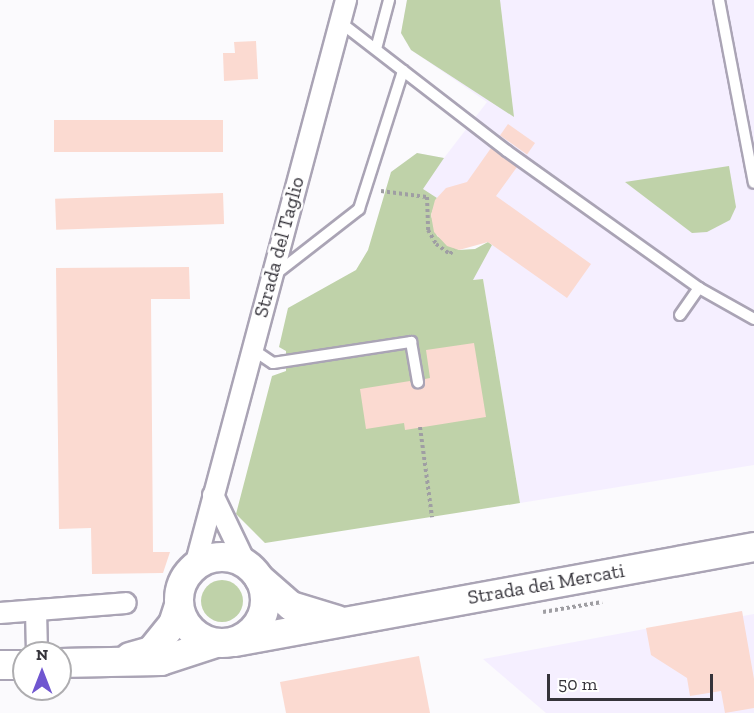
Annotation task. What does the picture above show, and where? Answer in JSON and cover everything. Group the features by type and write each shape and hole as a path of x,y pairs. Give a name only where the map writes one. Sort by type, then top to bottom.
{"street":[{"name":"Strada del Taglio","path":"195,566 346,0"},
{"path":"213,495 253,571"},
{"name":"Strada dei Mercati","path":"72,662 160,661 225,643 318,628 339,620 754,548"},
{"path":"195,566 226,557 253,571"},
{"name":"Strada dei Mercati","path":"118,660 151,651 173,624 179,606 182,584 195,566"},
{"name":"Strada dei Mercati","path":"253,571 291,606 339,620"},
{"name":"Strada dei Mercati","path":"225,643 252,632 263,616 265,596 253,571"},
{"path":"0,613 126,603"},
{"path":"179,606 187,627 225,643"},
{"path":"36,611 37,641"}],"lane":[{"path":"376,49 389,0"},
{"path":"719,0 754,183"},
{"path":"340,22 507,152 699,288 754,319"},
{"path":"271,278 359,209 403,71"},
{"path":"680,315 699,288"},
{"path":"252,349 273,363 411,342 418,382"}],"path":[{"path":"366,189 427,197 428,230 436,244 450,254 454,249"},
{"path":"420,428 432,517"}],"shaded area":[{"path":"407,0 754,0 754,465 520,503 483,279 472,280 492,245 437,198 391,172 417,153 444,158 487,102 411,50 401,33"},
{"path":"742,611 743,616 754,614 754,713 546,713 483,659"}],"green space":[{"path":"407,0 500,0 514,117 411,50 401,33"},
{"path":"417,153 444,158 423,189 437,198 431,215 437,236 459,250 475,249 488,242 492,245 473,280 483,279 520,503 265,543 236,514 272,376 286,371 286,351 279,347 288,308 356,270 368,250 391,172"},
{"path":"729,166 736,207 730,220 707,232 692,233 625,182"},
{"path":"222,580 230,581 237,586 242,593 242,609 237,616 230,621 222,622 214,621 207,616 202,609 201,601 202,593 207,586 214,581"}],"building":[{"path":"256,41 258,79 224,81 223,53 235,53 234,42"},
{"path":"54,120 223,120 223,152 54,152"},
{"path":"508,124 535,143 527,154 500,135"},
{"path":"491,148 517,167 496,196 591,264 567,298 488,242 459,250 447,246 434,232 431,215 435,200 446,188 467,182"},
{"path":"223,193 224,224 56,230 55,199"},
{"path":"189,267 190,299 151,299 153,552 170,552 163,573 92,574 91,528 59,529 56,268"},
{"path":"474,343 486,417 405,430 404,423 366,429 360,389 410,381 413,387 420,389 425,379 430,378 426,350"},
{"path":"742,611 754,679 754,708 725,713 721,691 690,696 687,678 651,655 646,628"},
{"path":"419,656 430,713 286,713 280,682"}]}
